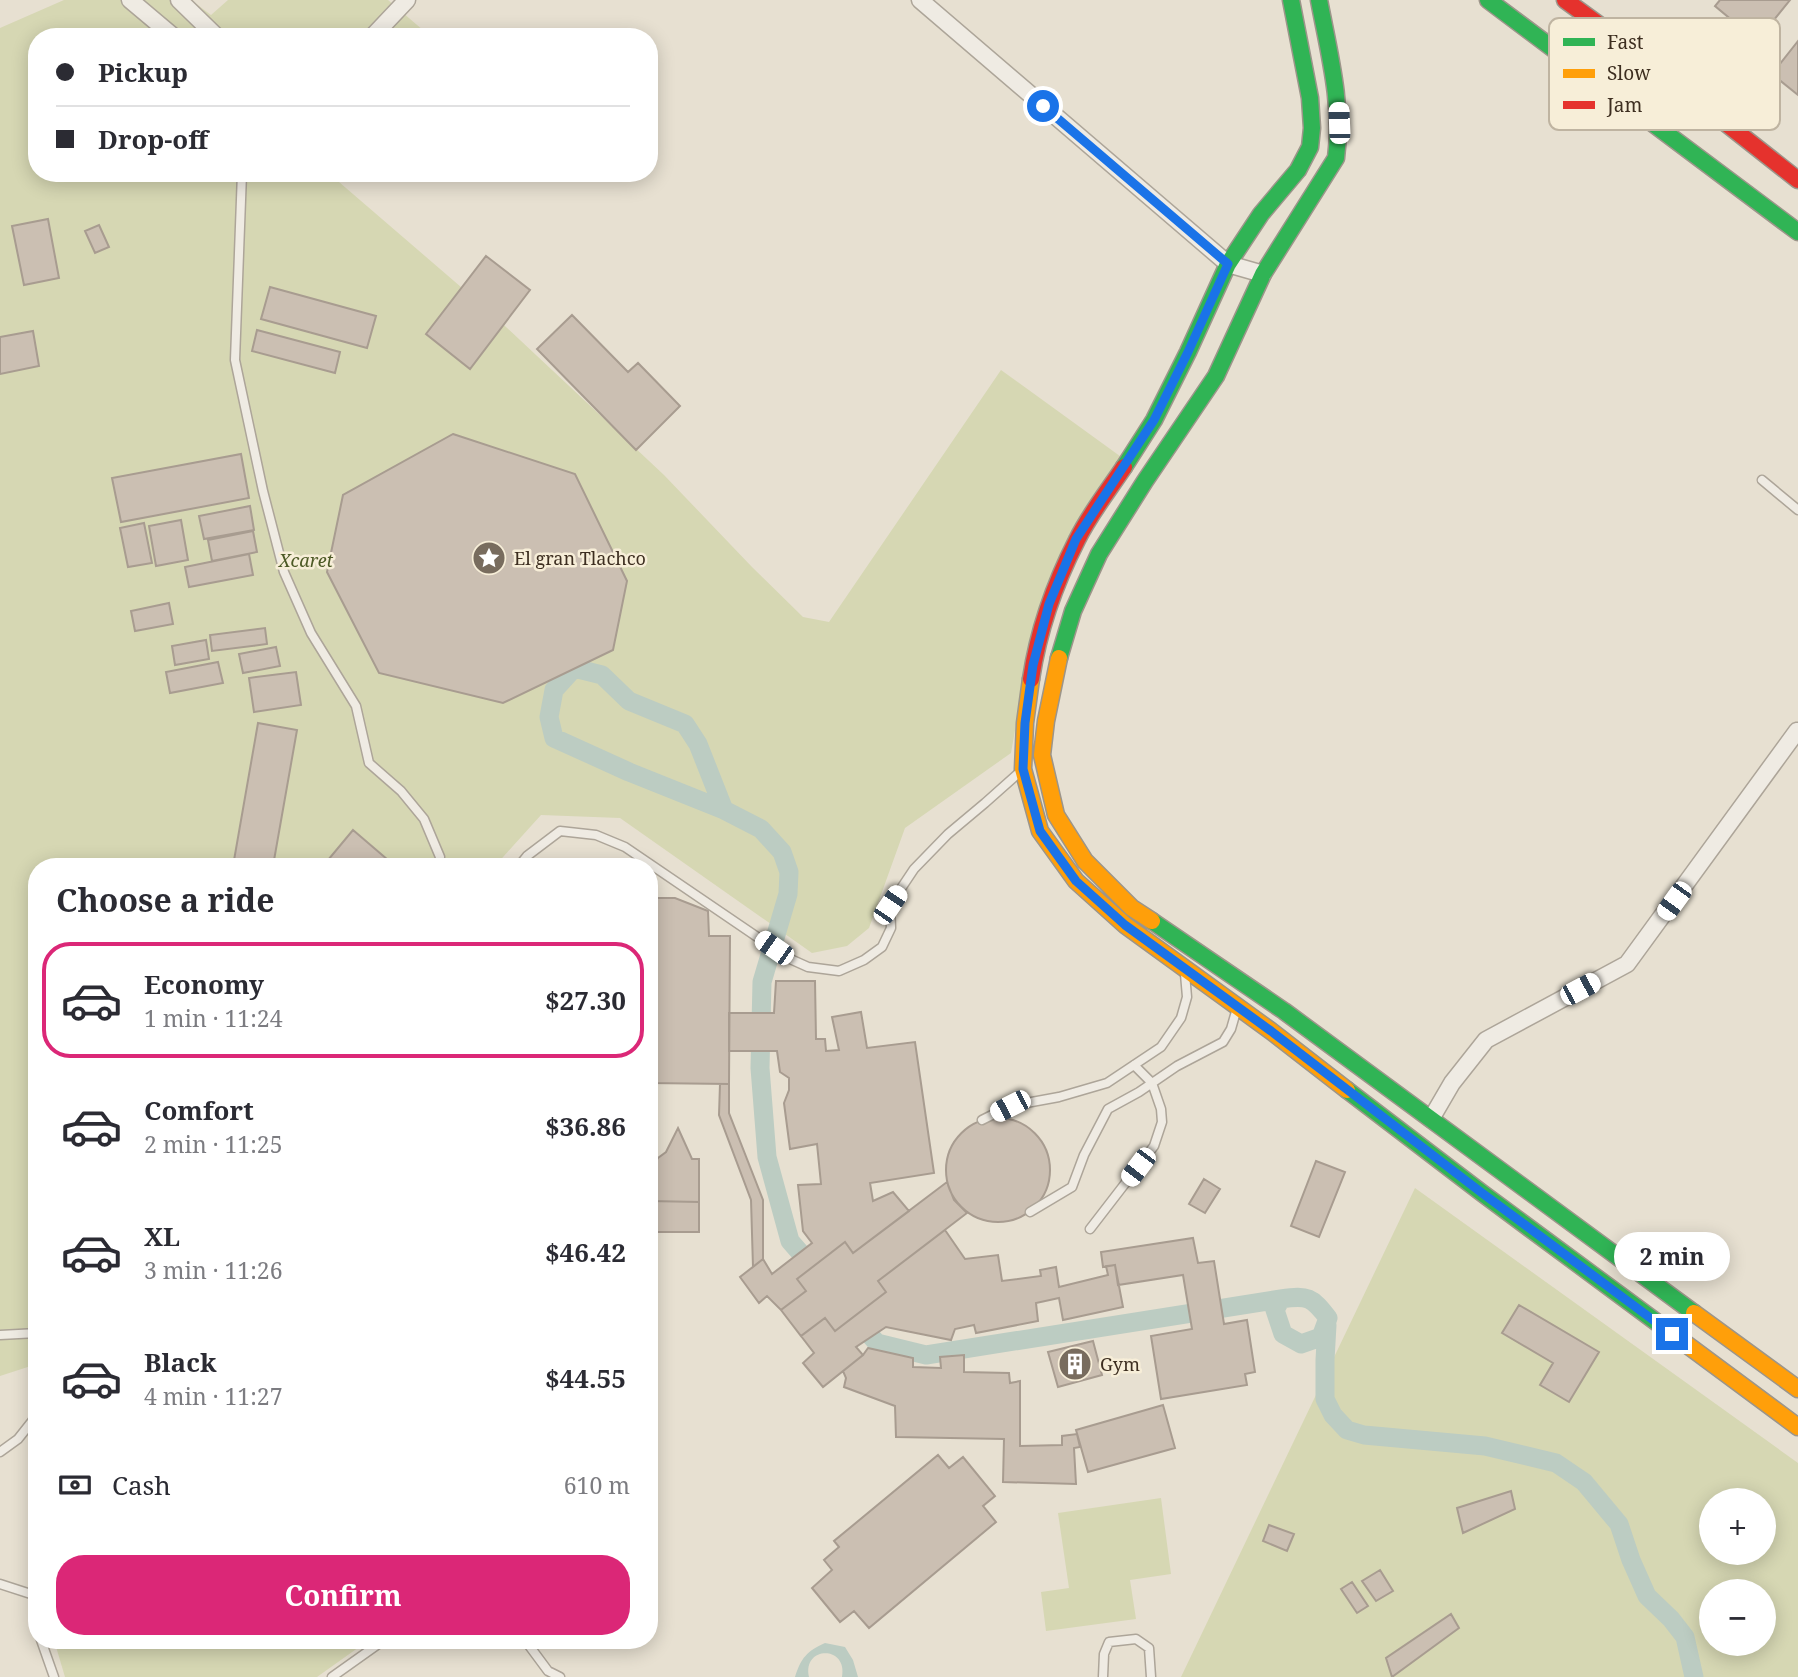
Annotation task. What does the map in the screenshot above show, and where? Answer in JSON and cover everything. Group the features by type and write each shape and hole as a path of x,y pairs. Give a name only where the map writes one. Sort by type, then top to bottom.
{"street":[{"path":"130,0 163,28"},
{"path":"179,0 208,28"},
{"path":"381,28 407,0"},
{"path":"920,0 1228,264 1264,274"},
{"path":"1291,0 1310,98 1310,147 1298,170 1261,214 1228,264 1154,420 1076,539 1049,604 1033,665 1025,723 1023,769 1040,831 1076,881 1125,925 1238,1006 1493,1201 1798,1427"},
{"path":"1319,0 1339,107 1340,138 1336,158 1264,274 1216,376 1145,481 1100,554 1073,611 1057,666 1042,755 1056,815 1085,861 1132,908 1284,1011 1798,1390"},
{"path":"1488,0 1549,46"},
{"path":"1565,0 1590,18"},
{"path":"1662,130 1798,232"},
{"path":"1734,130 1798,180"},
{"path":"1431,1119 1452,1083 1486,1040 1627,964 1797,731"}],"lane":[{"path":"242,182 235,360 263,491 284,572 311,633 356,706 369,763 401,791 424,819 440,858"},
{"path":"1762,480 1798,510"},
{"path":"658,869 788,958 808,967 839,971 864,960 881,947 891,928 890,905 914,869 948,834 1042,755"},
{"path":"525,858 560,831 596,835 625,847 641,858"},
{"path":"982,1120 1010,1106 1059,1097 1107,1083 1161,1047 1181,1018 1187,997 1184,968"},
{"path":"1030,1212 1072,1187 1084,1155 1108,1109 1177,1066 1223,1042 1231,1029 1238,1006 1250,988"},
{"path":"1090,1229 1154,1146 1162,1122 1161,1109 1152,1083 1134,1065"},
{"path":"0,1335 28,1333"},
{"path":"0,1452 18,1439 28,1426"},
{"path":"0,1584 28,1593"},
{"path":"1103,1677 1104,1654 1109,1642 1136,1639 1149,1648 1151,1677"},
{"path":"44,1649 54,1677"},
{"path":"332,1677 371,1649"},
{"path":"532,1649 548,1671 560,1677"}],"green space":[{"name":"Xcaret","path":"64,0 191,0 211,15 228,0 388,0 421,28 28,28 28,182 339,182 490,312 664,475 803,617 829,622 1001,370 1124,459 1073,534 1017,719 1011,753 905,828 869,928 847,946 812,953 620,818 541,815 502,858 28,858 28,1367 0,1376 0,28"},
{"path":"1415,1188 1798,1463 1798,1677 1181,1677"},
{"path":"1161,1498 1171,1574 1130,1580 1136,1619 1046,1631 1041,1592 1069,1588 1058,1513"},
{"path":"57,1649 356,1649 317,1677 65,1677"}],"shaded area":[{"path":"825,1643 845,1647 853,1660 858,1677 842,1677 842,1667 838,1659 825,1653 812,1659 809,1677 795,1677 806,1656"}],"building":[{"path":"1720,0 1790,0 1776,18 1729,18 1715,6"},
{"path":"1798,41 1798,95 1780,80 1780,64"},
{"path":"48,219 59,278 24,285 12,226"},
{"path":"99,225 109,247 95,253 85,231"},
{"path":"486,256 530,290 470,369 426,334"},
{"path":"270,287 376,316 367,348 261,319"},
{"path":"572,315 628,372 638,363 680,406 636,450 537,349"},
{"path":"257,330 340,352 335,373 252,351"},
{"path":"33,331 39,366 0,374 0,337"},
{"path":"453,434 575,474 627,581 613,650 503,703 379,673 327,572 343,495"},
{"path":"241,454 249,498 121,522 112,478"},
{"path":"250,506 254,530 204,539 199,516"},
{"path":"181,520 188,560 156,566 149,526"},
{"path":"144,523 152,563 128,567 120,528"},
{"path":"253,531 257,552 212,561 208,540"},
{"path":"249,554 253,575 189,587 185,567"},
{"path":"169,603 173,624 135,631 131,611"},
{"path":"265,628 267,644 212,651 210,635"},
{"path":"206,640 209,659 175,665 172,646"},
{"path":"276,647 280,666 243,673 239,654"},
{"path":"218,662 223,683 170,693 166,672"},
{"path":"296,672 301,705 254,712 249,678"},
{"path":"258,723 297,730 274,858 234,858"},
{"path":"353,830 386,858 330,858"},
{"path":"658,898 675,898 708,911 709,936 730,936 729,1084 658,1083"},
{"path":"776,981 815,981 816,1039 825,1039 826,1051 839,1050 832,1017 861,1012 867,1048 915,1042 934,1173 870,1183 873,1201 893,1192 909,1211 853,1253 845,1242 797,1279 806,1291 781,1310 767,1296 759,1303 740,1277 763,1259 772,1274 812,1243 803,1231 798,1185 821,1184 817,1144 790,1149 784,1103 789,1090 789,1078 780,1072 777,1051 729,1051 729,1013 774,1013"},
{"path":"720,1084 729,1084 729,1113 763,1200 763,1259 753,1267 751,1200 719,1115"},
{"path":"998,1118 1018,1122 1035,1133 1046,1150 1050,1170 1046,1190 1035,1207 1018,1218 998,1222 978,1218 961,1207 950,1190 946,1170 950,1150 961,1133 978,1122"},
{"path":"678,1128 692,1159 699,1159 699,1202 658,1201 658,1158 666,1152"},
{"path":"1316,1161 1345,1172 1319,1237 1291,1226"},
{"path":"1204,1179 1220,1189 1205,1213 1189,1204"},
{"path":"947,1182 954,1200 967,1213 878,1281 886,1292 835,1331 825,1318 801,1336 781,1310 806,1291 797,1279 845,1242 853,1253"},
{"path":"658,1201 699,1202 699,1232 658,1232"},
{"path":"945,1230 965,1259 998,1255 1002,1281 1041,1276 1040,1270 1056,1267 1059,1287 1108,1275 1106,1266 1115,1265 1123,1307 1063,1320 1059,1298 1036,1303 1038,1321 976,1333 974,1325 955,1329 951,1340 886,1327 856,1347 863,1355 823,1387 803,1363 814,1353 801,1336 825,1318 835,1331 886,1292 878,1281"},
{"path":"1193,1238 1198,1263 1214,1261 1224,1324 1247,1320 1255,1372 1245,1374 1247,1385 1161,1399 1151,1336 1192,1329 1183,1275 1118,1285 1115,1265 1103,1267 1101,1252"},
{"path":"1519,1305 1599,1352 1569,1402 1540,1385 1553,1363 1502,1333"},
{"name":"Gym","path":"1093,1341 1102,1375 1058,1387 1048,1352"},
{"path":"868,1348 913,1358 913,1367 941,1368 940,1357 964,1355 964,1372 1009,1373 1010,1383 1020,1381 1020,1446 1062,1445 1062,1436 1077,1434 1080,1447 1074,1448 1076,1484 1003,1482 1004,1439 896,1437 895,1406 844,1387 846,1378 843,1371"},
{"path":"1163,1405 1175,1448 1088,1472 1076,1430"},
{"path":"938,1455 949,1468 963,1457 995,1496 983,1506 996,1522 869,1628 854,1611 840,1622 812,1588 832,1570 824,1560 839,1547 834,1541"},
{"path":"1511,1491 1515,1509 1463,1533 1457,1508"},
{"path":"1269,1525 1294,1534 1287,1551 1263,1541"},
{"path":"1380,1570 1393,1591 1376,1601 1362,1581"},
{"path":"1352,1582 1368,1606 1357,1613 1341,1589"},
{"path":"1451,1614 1459,1628 1392,1677 1386,1658"}],"waterway":[{"path":"724,810 698,744 685,724 629,701 602,675 574,668 554,690 549,717 554,738 724,810 761,829 782,852 789,872 788,894 762,982 760,1068 767,1157 790,1241 817,1272"},
{"path":"854,1317 877,1343 926,1355 1281,1299 1297,1297 1309,1299 1328,1318 1321,1337 1301,1344 1283,1334 1275,1310 1281,1299"},
{"path":"1327,1325 1325,1399 1333,1415 1347,1430 1364,1435 1485,1446 1556,1463 1584,1482 1619,1524 1647,1596 1685,1637 1694,1677"}],"traffic: fast":[{"path":"1124,467 1154,420 1228,264 1261,214 1298,170 1310,147 1310,98 1291,0"},
{"path":"1059,658 1073,611 1099,554 1216,376 1263,274 1336,158 1336,98 1319,0"},
{"path":"1488,0 1549,46"},
{"path":"1662,130 1798,232"},
{"path":"1152,921 1284,1011 1694,1313"},
{"path":"1347,1090 1682,1341"}],"traffic: slow":[{"path":"1059,658 1042,755 1056,815 1085,861 1132,908 1152,921"},
{"path":"1031,679 1023,769 1040,831 1076,881 1125,925 1347,1090"},
{"path":"1694,1313 1798,1389"},
{"path":"1682,1341 1798,1427"}],"traffic: jam":[{"path":"1565,0 1590,18"},
{"path":"1734,130 1798,180"},
{"path":"1031,679 1048,608 1062,573 1087,521 1124,467"}],"place":[{"name":"El gran Tlachco","path":"489,558"},
{"name":"Gym","path":"1075,1364"}],"route":[{"path":"1043,106 1228,264 1154,420 1076,539 1049,604 1033,665 1025,723 1023,769 1040,831 1076,881 1125,925 1271,1031 1672,1334"}]}
